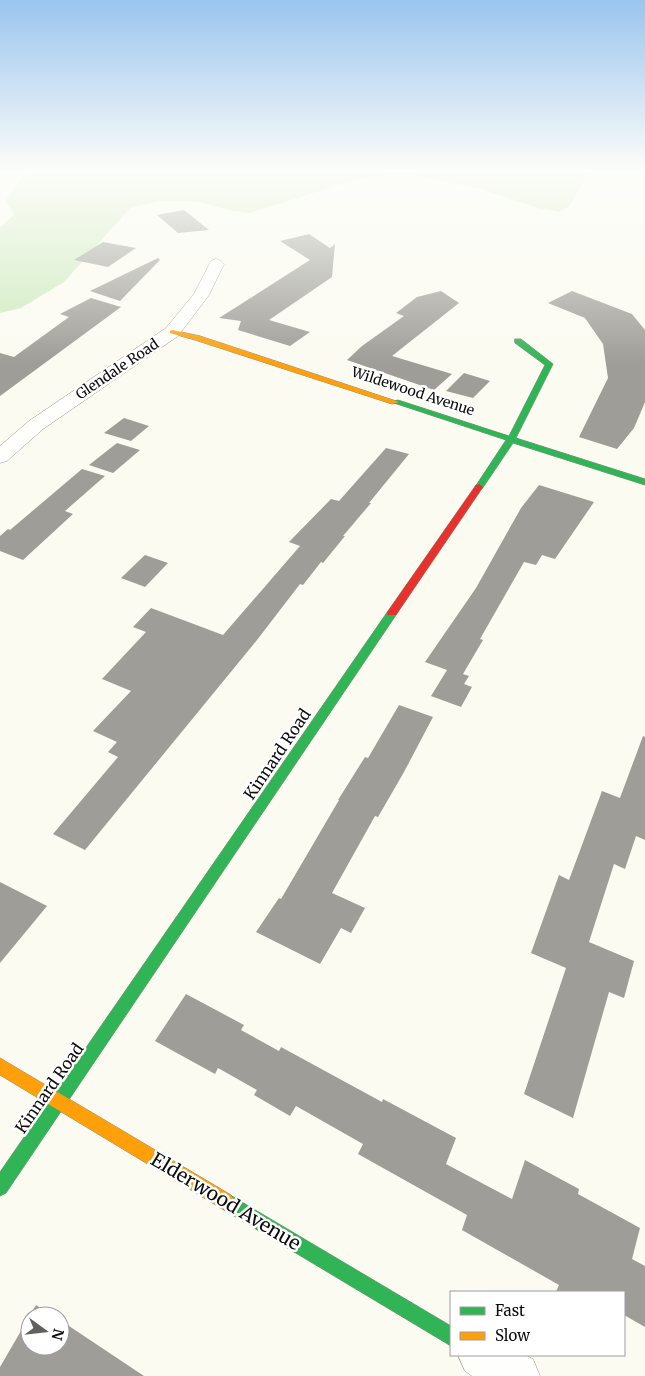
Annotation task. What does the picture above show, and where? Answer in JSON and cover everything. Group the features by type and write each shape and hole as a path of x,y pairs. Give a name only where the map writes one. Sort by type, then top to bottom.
{"street":[{"name":"Glendale Road","path":"0,457 36,425 172,332 201,295 216,264"},
{"name":"Wildewood Avenue","path":"172,332 512,438 645,482"},
{"name":"Kinnard Road","path":"0,1187 512,438 549,364 518,341"},
{"name":"Elderwood Avenue","path":"0,1066 450,1336"},
{"path":"483,1356 516,1376"}],"green space":[{"path":"0,235 106,235 64,282 21,308 0,313"}],"building":[{"path":"311,235 330,248 335,244 332,277 269,320 310,332 290,346 238,330 241,321 219,318 310,260 280,241"},
{"path":"103,242 136,248 108,267 74,260"},
{"path":"158,258 160,260 120,301 90,291"},
{"path":"441,291 459,303 392,356 452,374 434,390 347,360 362,346 404,316 396,313 417,297"},
{"path":"572,291 632,314 645,330 645,402 634,428 617,449 579,437 608,378 603,344 585,318 548,303"},
{"path":"91,298 121,307 0,396 0,353 14,357 69,317 60,314"},
{"path":"464,373 490,381 473,398 446,391"},
{"path":"124,418 149,426 131,441 104,433"},
{"path":"117,443 140,450 113,473 89,465"},
{"path":"386,448 409,454 323,563 321,562 303,585 300,584 257,640 85,850 53,834 118,757 108,752 117,742 93,731 131,691 102,679 146,632 133,627 151,608 223,635 300,546 289,542 331,499 339,501"},
{"path":"82,469 105,476 65,511 73,514 23,560 0,551 0,536 8,529 10,530"},
{"path":"539,485 594,502 555,559 542,555 536,565 524,562 480,639 483,640 463,674 469,676 464,684 472,687 461,707 431,696 447,670 425,662 476,588 521,508"},
{"path":"145,555 168,563 145,587 121,578"},
{"path":"399,705 433,717 404,772 378,817 375,816 332,893 365,908 351,933 341,928 320,964 256,932 279,898 281,899 338,800 365,757 368,758"},
{"path":"643,736 645,737 645,840 636,836 625,869 614,864 589,942 634,961 624,998 609,992 573,1118 524,1094 566,968 531,953 559,875 569,880 602,791 620,798"},
{"path":"0,882 47,906 0,963"},
{"path":"186,994 244,1025 241,1030 279,1051 281,1047 382,1102 383,1099 456,1138 446,1164 512,1199 525,1160 579,1189 578,1194 640,1228 632,1259 645,1266 645,1327 625,1316 625,1291 556,1291 559,1285 462,1230 467,1215 358,1154 363,1144 296,1106 290,1116 254,1095 257,1090 218,1068 215,1074 155,1041"},
{"path":"70,1327 144,1376 0,1376 0,1367 20,1333 20,1356 70,1356"}],"traffic: fast":[{"path":"479,487 512,438 549,364 518,341"},
{"path":"395,402 645,482"},
{"path":"0,1187 392,613"},
{"path":"225,1201 450,1336"}],"traffic: slow":[{"path":"172,332 197,338 395,402"},
{"path":"0,1066 225,1201"}],"traffic: jam":[{"path":"392,613 479,487"}]}
